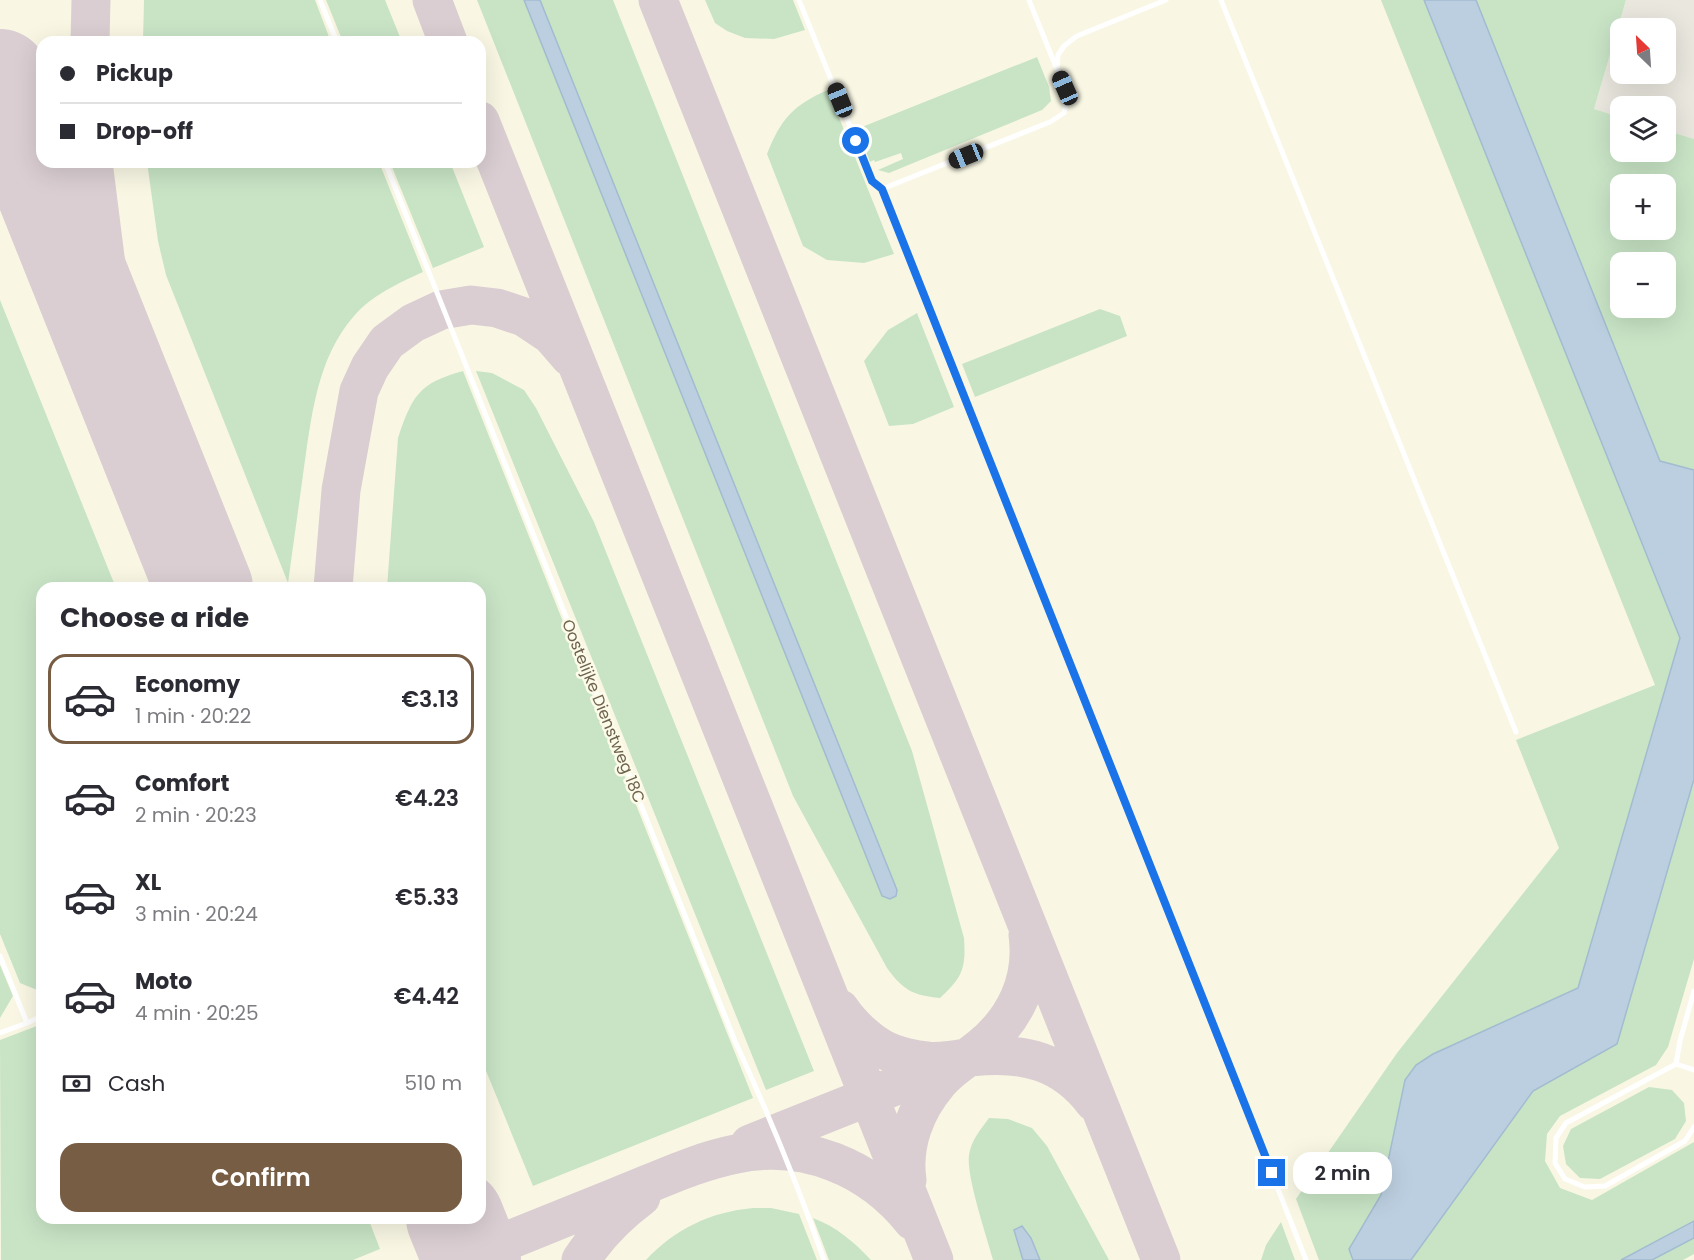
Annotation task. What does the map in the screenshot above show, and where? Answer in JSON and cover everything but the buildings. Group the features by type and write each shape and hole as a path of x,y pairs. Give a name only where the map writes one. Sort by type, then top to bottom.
{"lane":[{"path":"320,0 335,36"},
{"path":"799,0 872,181 882,189 1306,1260"},
{"path":"882,189 1050,122 1064,113 1066,94 1029,0"},
{"path":"1057,69 1058,55 1064,46 1077,36 1166,0"},
{"path":"1221,0 1516,732"},
{"name":"Oostelijke Dienstweg 18C","path":"387,168 735,1041 760,1095 810,1218 824,1260"},
{"path":"0,956 27,1023"},
{"path":"1676,1064 1694,991"},
{"path":"0,1033 36,1019"},
{"path":"1694,1071 1676,1064 1566,1123 1556,1138 1555,1162 1565,1179 1585,1187 1605,1186 1685,1141 1694,1128"}],"shaded area":[{"path":"1626,0 1694,0 1694,139 1676,133 1676,96 1610,96 1610,114 1594,109 1610,54 1610,84 1676,84 1676,18 1621,18"}],"green space":[{"path":"144,0 315,0 329,36 143,36"},
{"path":"326,0 385,0 400,36 341,36"},
{"path":"477,0 613,0 912,751 964,938 961,971 954,984 940,998 909,990 898,982 887,968 793,796"},
{"path":"705,0 793,0 805,30 774,39 745,38 715,23"},
{"path":"1381,0 1424,0 1680,638 1578,989 1433,1054 1405,1080 1381,1195 1349,1249 1353,1260 1319,1260 1296,1199 1397,1053 1559,848 1516,740 1655,685"},
{"path":"1476,0 1626,0 1621,18 1610,18 1610,54 1594,109 1610,114 1610,162 1676,162 1676,133 1694,139 1694,470 1660,462"},
{"path":"1037,57 1049,87 1051,101 1042,110 889,173 878,170 903,159 901,153 870,162 857,129"},
{"path":"828,90 894,254 864,263 827,260 803,246 767,154 783,122 806,101"},
{"path":"148,168 381,168 423,272 386,290 369,302 354,316 331,351 317,391 313,412 288,582 166,275 158,241"},
{"path":"392,168 452,168 484,247 433,268"},
{"path":"0,300 114,582 36,582 36,990 20,983 0,934"},
{"path":"1100,309 1120,316 1127,336 975,397 962,364"},
{"path":"917,313 954,407 913,424 889,426 864,361 888,330"},
{"path":"463,371 753,1098 533,1186 486,1071 486,582 387,582 398,438 408,412 419,394 426,387"},
{"path":"476,371 492,373 524,390 536,408 594,522 814,1071 766,1090"},
{"path":"1694,779 1694,959 1668,1047 1656,1065 1560,1116 1547,1134 1545,1161 1560,1188 1592,1200 1694,1142 1694,1221 1621,1260 1411,1260 1533,1091 1617,1044"},
{"path":"0,965 13,996 0,1018"},
{"path":"36,1026 36,1224 370,1224 380,1249 353,1260 1,1260 0,1040"},
{"path":"1649,1087 1672,1090 1684,1103 1686,1121 1675,1139 1600,1179 1580,1178 1566,1164 1563,1146 1571,1129"},
{"path":"989,1118 1008,1119 1032,1128 1047,1146 1109,1260 993,1260 969,1165 972,1145"},
{"path":"753,1208 771,1208 799,1214 817,1260 646,1260 669,1239 694,1224 722,1213"},
{"path":"813,1218 845,1236 871,1260 829,1260"},
{"path":"1281,1222 1295,1260 1261,1260 1266,1245"},
{"path":"1694,1238 1694,1254 1683,1260 1652,1260"}],"water":[{"path":"524,0 540,0 897,890 896,896 890,899 882,896"},
{"path":"1424,0 1476,0 1660,461 1694,470 1694,779 1617,1044 1533,1091 1411,1260 1353,1260 1349,1249 1381,1195 1405,1080 1416,1065 1433,1054 1578,988 1680,638"},
{"path":"1694,1221 1694,1238 1652,1260 1621,1260"},
{"path":"1022,1226 1031,1238 1040,1260 1023,1260 1014,1230"}],"taxiway":[{"path":"90,36 91,0"},
{"path":"432,0 446,36"},
{"path":"658,0 1161,1260"},
{"path":"486,136 934,1260"},
{"path":"94,168 106,265 123,347 167,495"},
{"path":"333,582 341,490 359,391 370,367 387,342 413,323 441,310 471,305 497,308 524,317 551,335 570,357"},
{"path":"907,1180 906,1154 912,1128 930,1093 942,1078 992,1037 1003,1025 1019,998 1028,968 1028,935"},
{"path":"840,1009 867,1038 891,1053 912,1059 932,1061 990,1056 1024,1058 1055,1068 1082,1088 1094,1102"},
{"path":"750,1144 968,1057"},
{"path":"460,1260 690,1167 736,1154 761,1151 786,1151 811,1155 856,1172 896,1202 913,1221"},
{"path":"581,1260 608,1226 641,1197"}],"runway":[{"path":"0,78 36,168"},
{"path":"36,168 202,582"},
{"path":"457,1224 472,1260"}],"route":[{"path":"856,141 872,181 882,189 1272,1173"}]}
